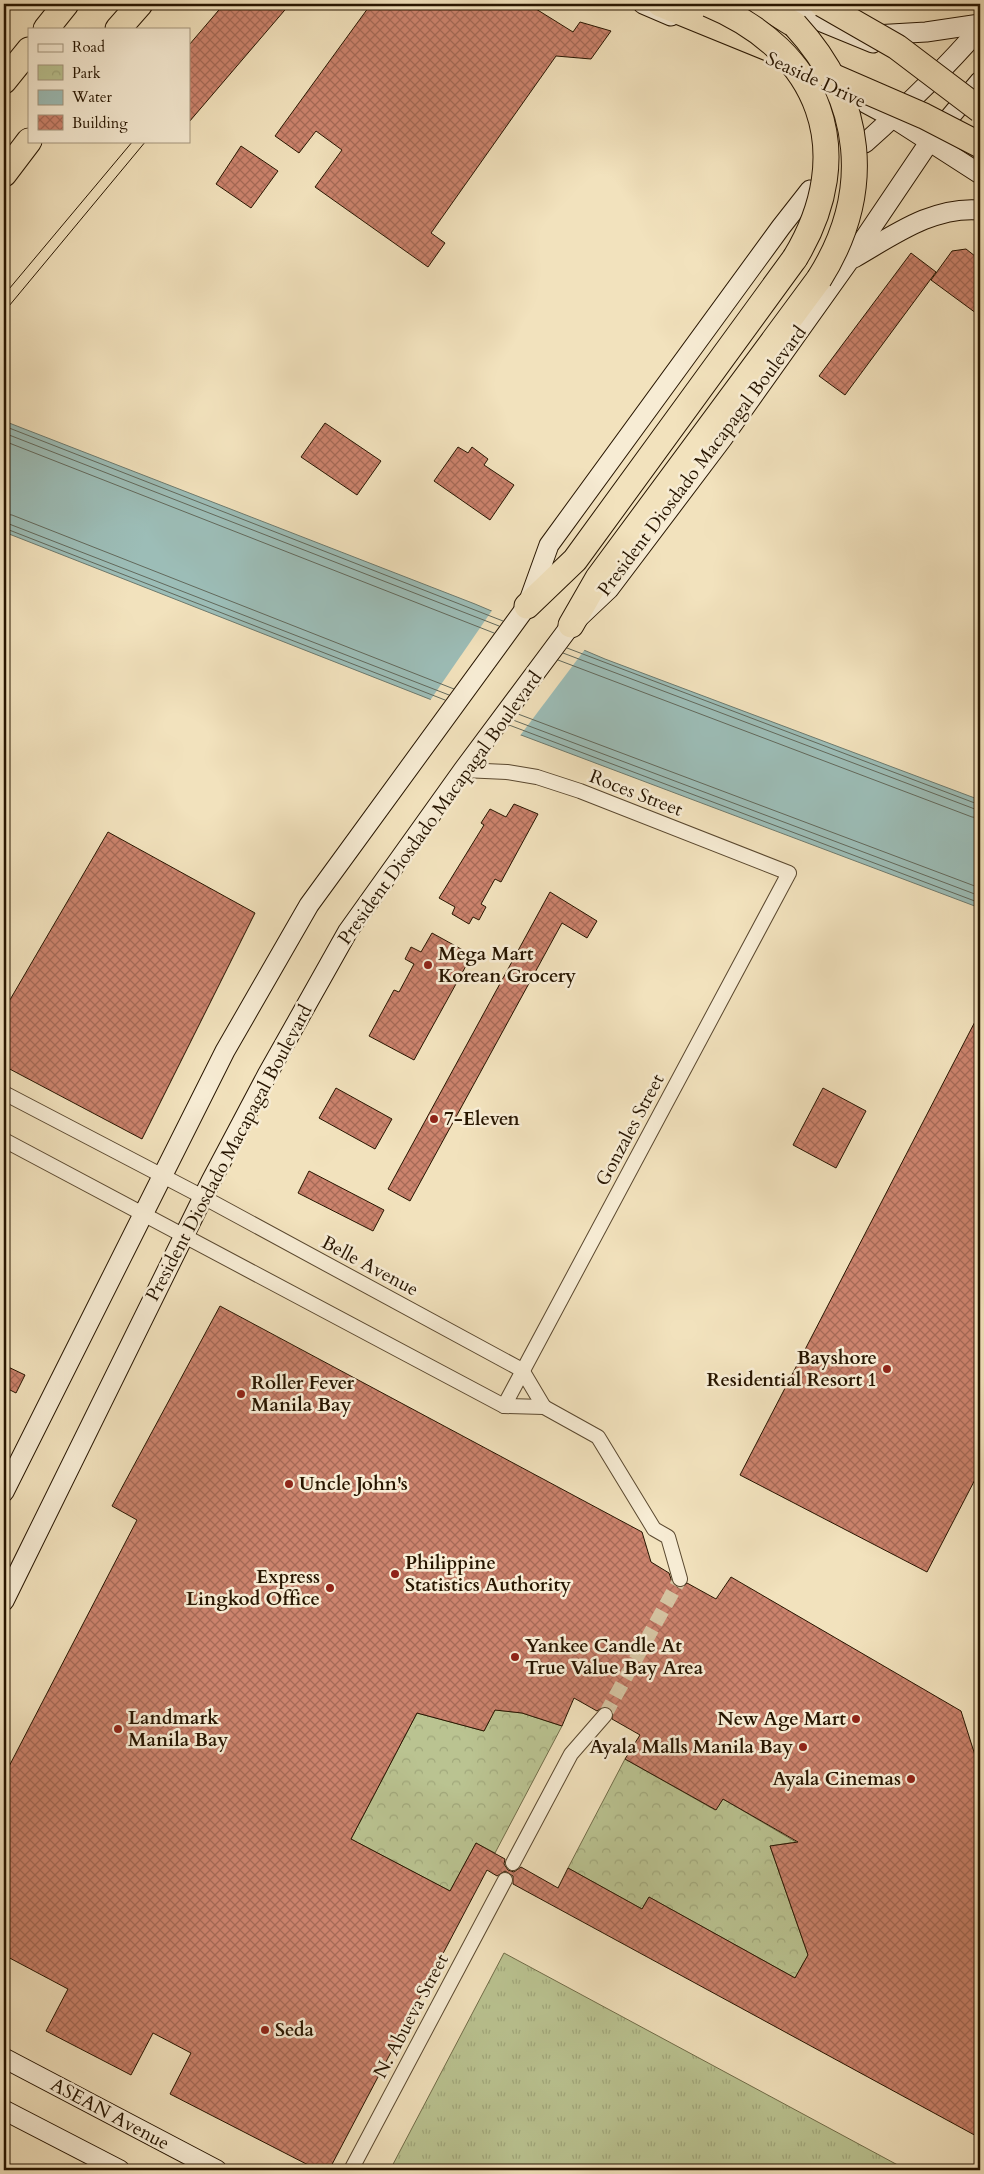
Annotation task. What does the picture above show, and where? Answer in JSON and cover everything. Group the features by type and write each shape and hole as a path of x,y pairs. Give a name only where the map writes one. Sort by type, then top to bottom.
{"highway":[{"path":"47,28 66,4"},
{"path":"119,28 140,4"},
{"path":"660,4 889,100 980,144"},
{"path":"524,610 575,560 782,278 806,241 819,206 826,173 826,144 823,124 811,90 789,59 766,36 750,25 708,4"},
{"path":"569,628 598,578 818,279 838,246 849,213 854,178 854,146 844,101 824,61 812,44 795,25 761,4"},
{"path":"822,4 979,93"},
{"path":"4,82 28,51"},
{"path":"4,174 28,142"}],"main road":[{"name":"Seaside Drive","path":"643,4 781,63 893,118 980,174"},
{"path":"777,4 843,32 943,68 979,93"},
{"path":"843,32 899,34 980,24"},
{"path":"864,143 893,118 980,28"},
{"name":"President Diosdado Macapagal Boulevard","path":"4,1601 203,1197 267,1074 348,931 463,770 569,628 609,590 771,372 930,141 979,93"},
{"path":"4,1492 225,1051 309,905 524,610 549,544 810,190"},
{"path":"849,261 922,219 938,213 980,210"},
{"name":"ASEAN Avenue","path":"4,2058 217,2170"},
{"path":"4,2110 120,2170"}],"street":[{"name":"Roces Street","path":"463,770 507,772 537,777 563,785 789,873"},
{"name":"Gonzales Street","path":"504,1406 789,873"},
{"name":"Belle Avenue","path":"4,1094 203,1197 522,1370"},
{"path":"4,1140 504,1406 544,1407 598,1436 654,1529 668,1536 680,1579"},
{"path":"522,1370 544,1407"},
{"path":"513,1864 571,1754 606,1715"},
{"name":"N. Abueva Street","path":"351,2170 505,1880"}],"green space":[{"path":"495,1710 522,1713 562,1726 495,1853 476,1843 450,1891 351,1839 417,1713 484,1731"},
{"path":"625,1759 715,1810 723,1799 796,1842 770,1846 808,1955 795,1978 649,1897 642,1909 568,1868"},
{"path":"504,1953 907,2170 390,2170"}],"water":[{"path":"4,421 475,604 605,659 980,800 980,908 521,735 4,532"}],"pier":[{"path":"493,609 586,648 519,737 429,702"}],"building":[{"path":"224,4 290,4 190,121 190,44"},
{"path":"371,4 528,4 573,32 580,22 611,31 591,59 556,56 431,233 445,243 428,267 315,187 342,150 316,131 299,153 275,136"},
{"path":"241,146 278,171 251,208 216,184"},
{"path":"966,249 980,260 980,316 931,280 952,251"},
{"path":"911,253 936,272 845,395 819,376"},
{"path":"325,423 381,461 357,495 301,457"},
{"path":"458,447 468,453 472,447 488,459 484,465 514,485 490,520 434,481"},
{"path":"514,804 538,814 501,882 495,879 481,904 486,907 479,920 473,917 469,924 452,914 455,907 439,898 484,825 481,823 490,809 506,817"},
{"path":"108,832 255,913 142,1139 4,1066 4,1010"},
{"path":"550,892 597,921 587,938 562,923 410,1201 388,1189"},
{"path":"432,933 472,955 414,1060 369,1036 394,990 399,992 414,964 405,959 411,947 421,952"},
{"name":"Bayshore Residential Resort 1","path":"980,1012 980,1470 927,1572 740,1475"},
{"path":"336,1088 392,1119 375,1149 319,1118"},
{"path":"823,1088 866,1111 836,1168 793,1145"},
{"path":"309,1171 384,1210 373,1231 298,1193"},
{"name":"Ayala Malls Manila Bay","path":"220,1306 642,1532 651,1562 669,1573 672,1582 677,1587 683,1587 687,1583 716,1599 731,1577 961,1711 980,1771 980,2138 513,1884 513,1876 505,1871 497,1876 487,1870 329,2170 318,2170 170,2094 191,2053 153,2033 131,2075 46,2031 68,1989 4,1955 4,1776 137,1520 112,1506","holes":["574,1698 597,1711 603,1707 610,1708 613,1713 612,1719 640,1735 625,1759 716,1810 723,1799 798,1842 770,1846 808,1955 795,1978 649,1897 642,1909 568,1868 558,1888 521,1867 514,1872 508,1870 504,1864 505,1859 476,1843 450,1891 351,1839 417,1713 484,1731 495,1710 522,1713 562,1726"]},
{"path":"4,1365 25,1375 16,1393 4,1387"}],"tunnel":[{"path":"605,1715 680,1579"}],"tram line":[{"path":"4,295 132,142"},
{"path":"4,312 145,142"}],"place":[{"name":"Mega Mart Korean Grocery","path":"428,965"},
{"name":"7-Eleven","path":"434,1119"},
{"name":"Bayshore Residential Resort 1","path":"887,1369"},
{"name":"Roller Fever Manila Bay","path":"241,1394"},
{"name":"Uncle John's","path":"289,1484"},
{"name":"Philippine Statistics Authority","path":"395,1574"},
{"name":"Express Lingkod Office","path":"330,1588"},
{"name":"Yankee Candle At True Value Bay Area","path":"515,1657"},
{"name":"New Age Mart","path":"856,1719"},
{"name":"Landmark Manila Bay","path":"118,1729"},
{"name":"Ayala Malls Manila Bay","path":"803,1747"},
{"name":"Ayala Cinemas","path":"911,1779"},
{"name":"Seda","path":"265,2030"}]}
